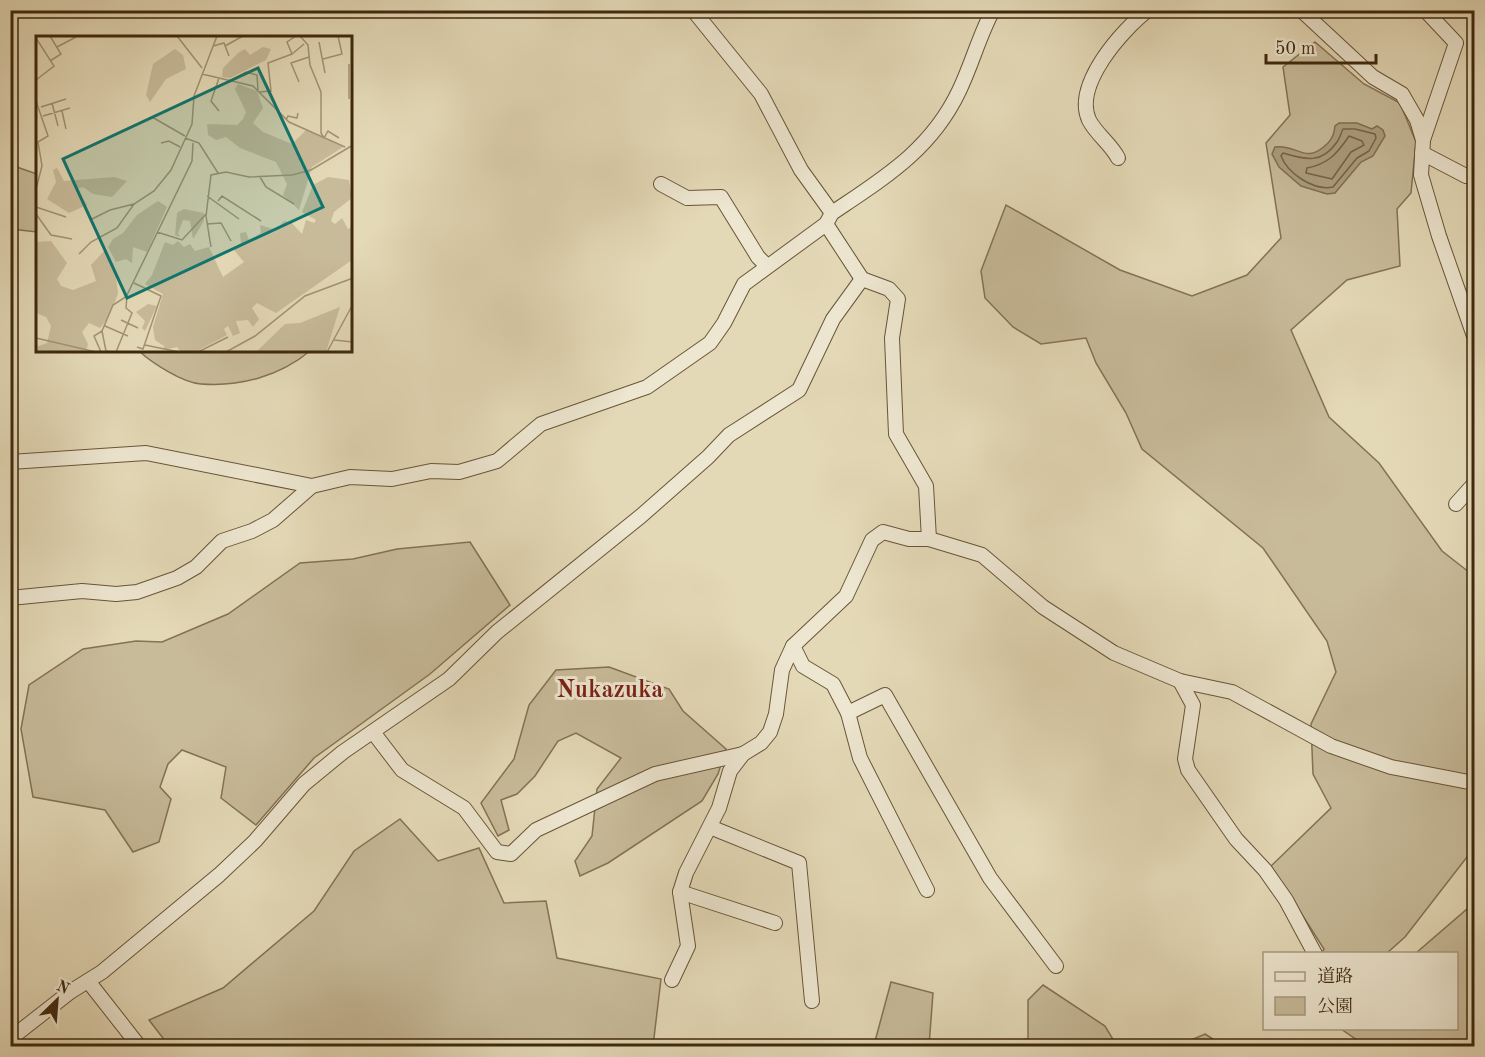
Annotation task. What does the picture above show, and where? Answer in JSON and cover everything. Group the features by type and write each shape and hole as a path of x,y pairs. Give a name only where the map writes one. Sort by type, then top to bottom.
{"street":[{"path":"693,10 761,94 862,279 889,289 898,299 892,338 896,434 926,486 929,540"},
{"path":"10,462 146,453 312,486 350,477 392,480 431,471 459,472 497,461 541,424 647,387 710,343 724,323 744,284 913,157 942,121 959,91 993,10"},
{"path":"1118,158 1090,121 1086,107 1088,93 1111,46 1148,10"},
{"path":"1301,10 1373,77 1402,94 1417,120 1423,147 1466,176 1474,177"},
{"path":"1425,10 1456,43 1423,147 1421,175 1438,236 1474,336"},
{"path":"661,184 687,198 721,197 758,257 767,266"},
{"path":"10,1039 70,992 102,972 219,875 255,841 304,784 449,678 497,632 641,516 708,457 729,435 799,390 832,319 862,279"},
{"path":"1456,504 1474,484"},
{"path":"10,598 82,591 116,594 137,592 177,578 196,567 222,541 252,531 273,520 312,486"},
{"path":"373,732 402,770 464,808 496,852 511,854 536,830 655,774 743,754 761,743 770,732 776,714 782,670 793,646 846,596 872,540 883,532 909,539 929,540 982,555 1062,621 1114,653 1180,681 1232,692 1331,746 1391,767 1474,783"},
{"path":"793,646 802,666 832,684 848,712 860,758 927,890"},
{"path":"1180,681 1193,705 1185,759 1188,770 1236,839 1265,870 1286,900 1314,952"},
{"path":"848,712 885,695 990,878 1056,966"},
{"path":"672,980 688,946 680,892 686,873 710,827 730,771 743,754"},
{"path":"710,827 799,863 813,1001"},
{"path":"680,892 775,923"},
{"path":"87,981 139,1047"}],"green space":[{"path":"1315,42 1364,84 1400,103 1416,142 1411,193 1397,209 1400,266 1347,280 1291,330 1329,417 1379,463 1442,551 1474,576 1474,848 1405,937 1388,952 1322,952 1324,949 1271,866 1331,808 1313,774 1311,724 1336,672 1327,641 1263,548 1142,449 1126,413 1096,363 1086,338 1041,344 1013,327 985,298 981,271 1006,205 1120,270 1192,296 1247,275 1281,238 1266,143 1290,115 1283,67"},
{"path":"11,165 36,174 36,232 11,229"},
{"path":"140,352 309,352 273,373 230,384 194,383 152,361"},
{"path":"470,542 510,605 430,674 314,758 256,825 221,798 226,767 182,750 168,764 160,787 171,799 159,842 133,852 105,810 33,797 21,729 29,685 83,649 136,641 162,642 228,614 300,563 353,559 397,549"},
{"path":"609,667 669,689 683,711 726,749 718,774 702,801 608,863 580,876 575,861 592,836 597,789 621,758 576,733 558,741 535,776 517,794 501,800 509,830 498,836 481,803 514,759 529,705 556,670"},
{"path":"400,819 438,861 479,848 504,903 546,901 557,958 661,979 653,1046 169,1046 149,1020 223,988 314,911 354,851"},
{"path":"1474,903 1474,1046 1366,1046 1342,1030 1458,1030 1458,952 1417,952"},
{"path":"891,982 933,993 929,1046 866,1046 874,1045"},
{"path":"1043,985 1105,1026 1117,1046 972,1046 1028,1039 1028,1000"},
{"path":"1205,1034 1224,1046 1177,1046"}],"water":[{"path":"1339,123 1357,123 1372,129 1377,126 1383,130 1385,136 1373,156 1361,162 1335,193 1327,194 1301,186 1279,167 1272,154 1275,147 1290,148 1307,154 1313,153 1328,143 1335,126"}],"district":[{"name":"Nukazuka","path":"610,689"}]}
